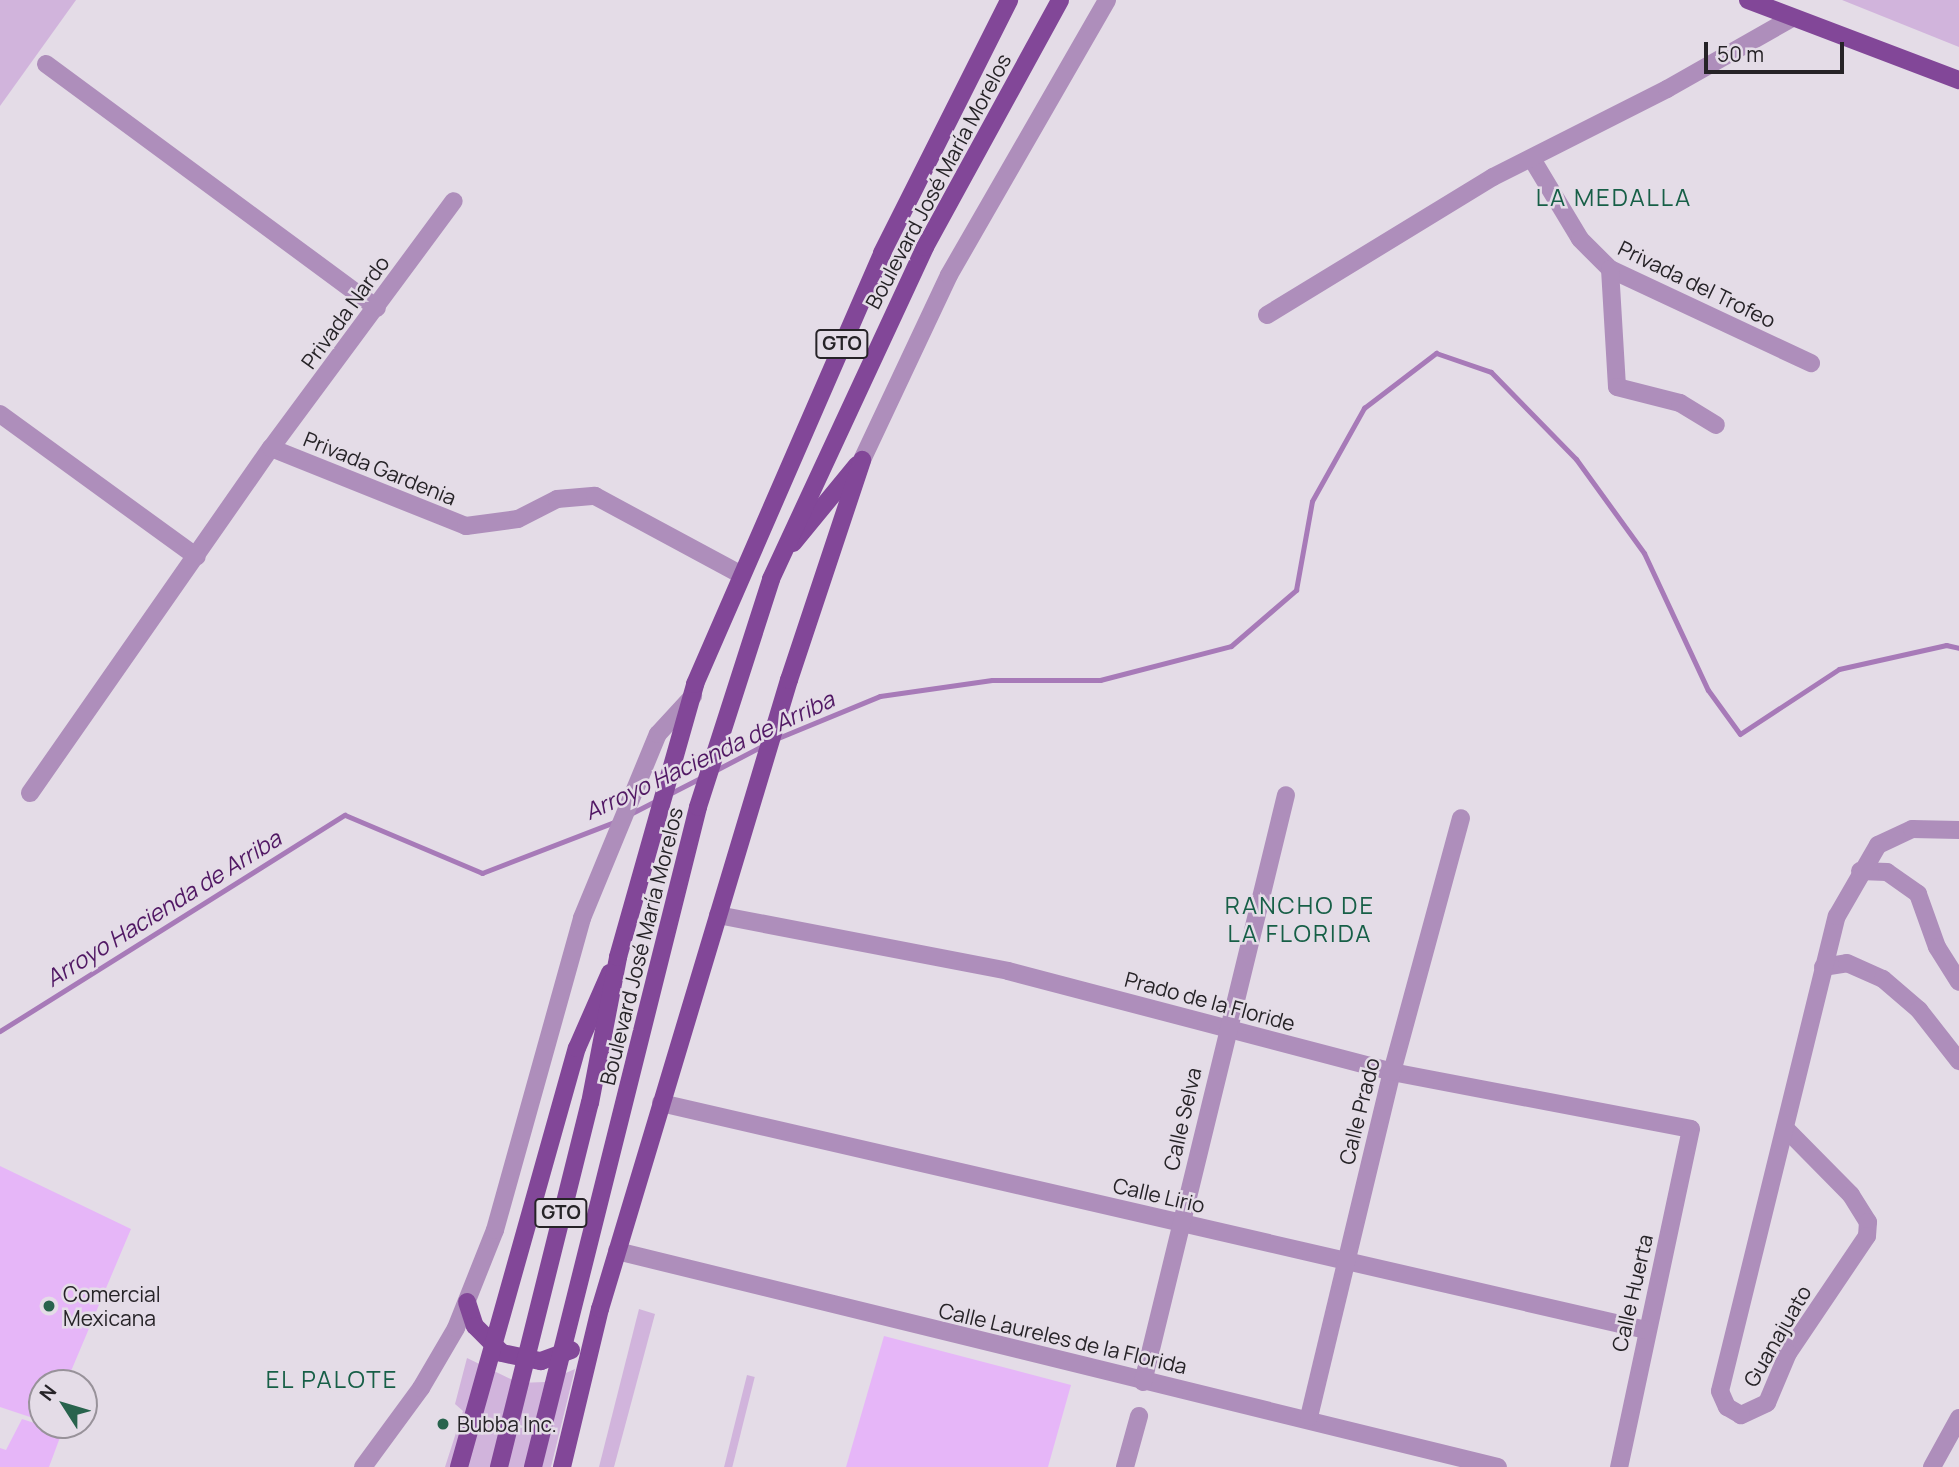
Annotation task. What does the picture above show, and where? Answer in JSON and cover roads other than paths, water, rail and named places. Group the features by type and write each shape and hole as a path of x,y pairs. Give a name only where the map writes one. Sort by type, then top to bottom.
{"main road":[{"name":"Boulevard José María Morelos","path":"499,1467 590,1103 618,957 693,696 740,573 882,253 1009,0"},
{"name":"Boulevard José María Morelos","path":"533,1467 698,807 746,650 781,556 925,247 1060,0"},
{"path":"1748,0 1959,80"},
{"path":"781,556 862,460"},
{"path":"562,1467 600,1309 661,1103 789,680 862,460"},
{"path":"459,1467 577,1048 618,957"},
{"path":"467,1302 482,1337 502,1353 527,1361 554,1358 578,1345 600,1309"}],"street":[{"path":"862,460 949,275 1107,0"},
{"path":"1267,315 1532,159 1792,18"},
{"path":"46,64 376,308"},
{"name":"Privada del Trofeo","path":"1532,159 1580,239 1610,269 1811,363"},
{"name":"Privada Nardo","path":"30,793 271,448 454,201"},
{"path":"1610,269 1617,387 1680,403 1716,425"},
{"path":"0,414 197,557"},
{"name":"Privada Gardenia","path":"271,448 466,526 518,519 557,499 595,496 740,573"},
{"name":"Boulevard José María Morelos","path":"363,1467 433,1370 467,1302 495,1230 582,918 628,795 658,734 693,696"},
{"name":"Calle Selva","path":"1143,1381 1226,1030 1286,795"},
{"name":"Calle Prado","path":"1309,1417 1392,1072 1461,818"},
{"name":"Guanajuato","path":"1785,1128 1851,1195 1868,1222 1867,1236 1788,1353 1767,1403 1741,1415 1727,1407 1720,1391 1823,967 1838,916 1860,872 1878,845 1893,835 1912,829 1959,830"},
{"path":"1860,872 1887,872 1918,894 1937,947 1959,982"},
{"name":"Prado de la Floride","path":"718,915 1008,971 1392,1072 1691,1129"},
{"path":"1823,967 1847,963 1883,979 1919,1010 1959,1061"},
{"name":"Calle Lirio","path":"661,1103 1181,1225 1346,1259 1646,1330"},
{"name":"Calle Huerta","path":"1619,1467 1646,1330 1691,1129"},
{"name":"Calle Laureles de la Florida","path":"617,1251 1143,1381 1309,1417 1498,1467"},
{"path":"1125,1467 1139,1416"},
{"path":"1932,1467 1959,1418"}],"waterway":[{"name":"Arroyo Hacienda de Arriba","path":"778,738 880,696 992,680 1100,680 1231,646 1296,590 1312,501 1364,408 1436,353 1491,372 1576,459 1644,553 1708,690 1740,734 1839,669 1946,645 1959,648"},
{"name":"Arroyo Hacienda de Arriba","path":"716,770 766,744"},
{"name":"Arroyo Hacienda de Arriba","path":"669,794 704,776"},
{"name":"Arroyo Hacienda de Arriba","path":"632,813 657,800"},
{"name":"Arroyo Hacienda de Arriba","path":"0,1031 345,815 482,873 617,821"}],"place":[{"name":"Comercial Mexicana","path":"49,1306"},
{"name":"Bubba Inc.","path":"443,1424"}],"district":[{"name":"LA MEDALLA","path":"1614,197"},
{"name":"RANCHO DE LA FLORIDA","path":"1300,919"},
{"name":"EL PALOTE","path":"332,1379"}]}
